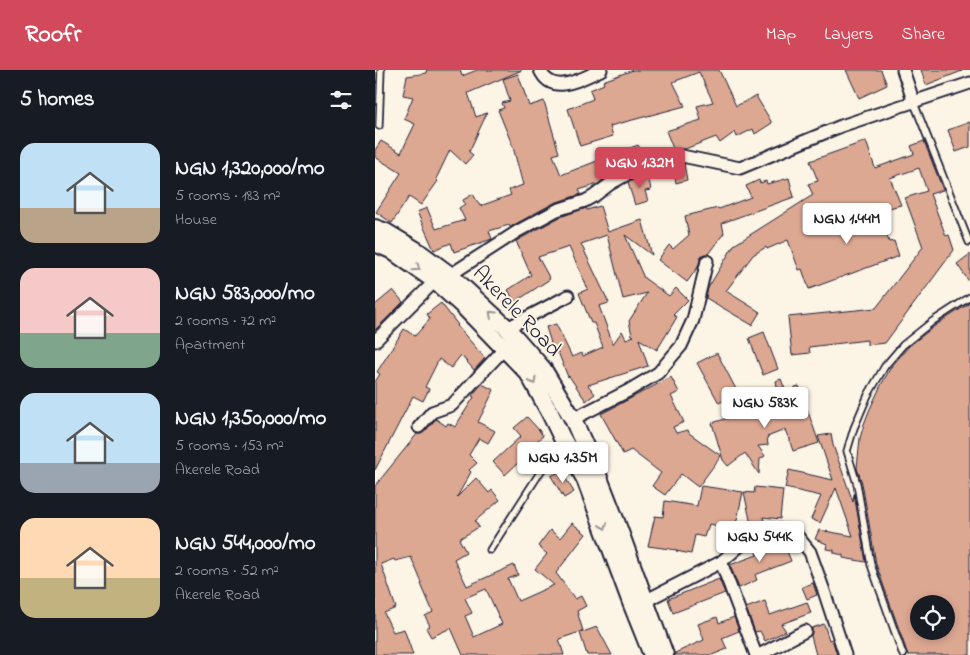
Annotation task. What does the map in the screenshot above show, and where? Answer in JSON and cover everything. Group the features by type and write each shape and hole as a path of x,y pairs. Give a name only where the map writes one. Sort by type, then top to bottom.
{"street":[{"path":"540,70 543,76 554,84 563,85 601,70"},
{"path":"903,70 914,103"},
{"path":"375,341 442,278 517,232 557,210 585,201 635,170 682,156 740,168 841,126 970,83"},
{"name":"Akerele Road","path":"375,228 386,232 416,250 442,278 507,328 543,369 573,419 610,506 665,655"},
{"path":"375,242 442,278 462,305 529,373 585,479 630,600 653,655"},
{"path":"573,419 628,391 658,373 681,346 693,320 707,261"},
{"path":"507,328 568,296"},
{"path":"419,427 432,412 452,405 505,348"},
{"path":"645,601 721,562 749,538 772,529 794,532 810,552 845,655"},
{"path":"721,562 758,655 805,631"}],"lane":[{"path":"379,126 381,70"},
{"path":"914,103 969,242"},
{"path":"903,655 871,565 857,484 847,451 868,394 885,366 903,344 933,321 970,297"},
{"path":"490,550 562,438"}],"building":[{"path":"426,70 460,70 462,76 477,70 522,70 468,93 476,117 487,113 469,152 473,155 465,164 450,150 436,179 438,181 421,205 409,197 392,223 376,212 401,173 375,157 375,150 381,141 401,153 415,124 404,119 413,97 403,95 407,76 427,73"},
{"path":"633,70 719,70 736,106 756,96 772,123 755,134 753,129 737,137 735,132 720,143 716,137 685,149 674,151 666,131 701,120 697,106 713,102 699,72 673,82 685,106 610,126 613,136 580,146 568,109 593,99 590,90 604,84 603,81"},
{"path":"846,70 881,70 887,85 859,98"},
{"path":"921,70 962,70 962,71 926,85"},
{"path":"518,74 529,106 544,101 559,153 553,155 561,175 638,145 646,157 606,177 598,184 579,190 581,194 554,203 510,227 509,225 489,231 492,239 454,252 451,243 434,250 417,212 427,208 436,229 465,220 459,208 465,204 463,200 473,194 480,206 511,195 509,190 523,185 513,147 498,110 504,108 502,103 510,101 503,79"},
{"path":"970,122 970,147 956,152 948,130"},
{"path":"866,141 875,168 914,154 911,146 924,141 943,190 930,194 946,236 949,235 954,250 885,343 867,345 867,340 809,347 810,353 792,355 788,317 876,308 923,247 905,198 927,191 919,168 890,178 901,205 881,210 882,213 879,214 889,242 894,241 899,256 809,289 802,269 799,270 788,240 767,249 766,247 753,255 726,291 760,312 752,325 706,298 708,288 734,245 813,195 808,184 818,181 810,161"},
{"path":"684,164 687,180 676,183 673,167"},
{"path":"648,174 651,190 645,191 648,201 635,205 628,183"},
{"path":"789,178 794,197 722,223 724,233 708,254 701,256 698,267 687,282 658,260 669,245 673,249 689,235 685,216 719,209 751,197 746,186 759,180 760,183 766,181 767,184"},
{"path":"600,206 608,232 642,220 652,255 625,235 644,278 669,296 676,288 688,300 673,315 677,317 657,350 639,339 648,366 588,385 595,394 586,401 568,377 558,352 555,354 546,327 556,324 572,357 582,353 583,356 603,347 594,323 591,323 579,293 588,289 569,247 538,257 550,279 515,302 508,290 531,275 516,241 560,217 586,208 587,210","holes":["607,235 623,299 647,293 629,321 632,335 634,336 626,339 622,331 613,344 599,306 609,303 581,244"]},
{"path":"970,254 970,283 957,264"},
{"path":"393,290 403,302 375,330 375,305"},
{"path":"441,303 457,326 485,358 474,370 461,355 451,368 439,359 425,387 429,389 423,401 413,396 375,470 375,382 380,374 377,372 404,329 415,336 430,319 427,314"},
{"path":"970,303 970,655 908,655 876,564 862,483 857,468 860,438 869,411 891,367 909,346 936,325"},
{"path":"764,332 778,369 763,375 749,338"},
{"path":"717,353 738,393 719,403 697,363"},
{"path":"671,377 679,392 671,396 684,422 673,427 676,433 688,430 689,433 721,456 698,487 681,474 665,495 652,486 661,473 631,450 623,454 601,414"},
{"path":"781,379 796,418 798,417 795,387 799,386 819,443 793,451 790,438 785,430 767,437 768,445 758,446 765,456 760,459 759,474 745,453 728,466 723,460 712,423 780,402 776,381"},
{"path":"482,384 494,390 478,422 495,431 488,443 479,438 469,455 477,463 469,470 471,472 457,497 476,478 489,493 492,490 500,500 475,521 479,527 459,539 466,552 454,559 467,586 514,565 518,575 508,579 518,601 554,585 535,569 547,554 538,546 550,530 560,538 572,523 586,534 556,573 575,599 581,596 586,606 577,611 583,631 559,639 564,655 463,655 451,628 431,637 426,628 430,626 425,616 433,612 411,557 395,561 394,559 381,564 396,608 384,613 393,632 404,629 413,655 375,655 375,486 417,434 424,432 436,419 446,426 448,423 455,427 474,397 472,396","holes":["486,589 502,624 474,637 465,616 472,613 465,598"]},
{"path":"527,417 543,436 528,448 531,451 505,475 493,462 521,436 514,428"},
{"path":"831,434 853,502 854,494 866,562 843,558 843,555 834,553 834,550 826,549 827,544 815,539 819,530 853,536 836,488 820,523 811,519 821,496 785,488 789,470 833,480 818,436"},
{"path":"561,471 574,492 564,498 551,476"},
{"path":"701,486 743,492 735,529 709,524 704,537 695,535 691,554 648,546 655,516 663,517 665,501 697,506"},
{"path":"755,487 783,490 780,519 763,517 765,524 752,529 744,492 754,493"},
{"path":"769,538 772,549 784,544 791,561 755,575 757,580 739,588 730,565 757,555 755,544"},
{"path":"719,579 725,593 673,613 668,599"},
{"path":"813,583 817,595 807,599 802,587"},
{"path":"765,601 770,615 807,602 811,613 781,624 786,631 765,641 760,631 755,632 746,608"},
{"path":"717,617 719,623 734,617 739,631 722,638 727,649 712,655 675,655 675,653 704,640 698,624"},
{"path":"824,624 829,640 832,639 837,655 816,655 811,636 812,628"},
{"path":"597,627 612,655 587,655 580,633"}]}
